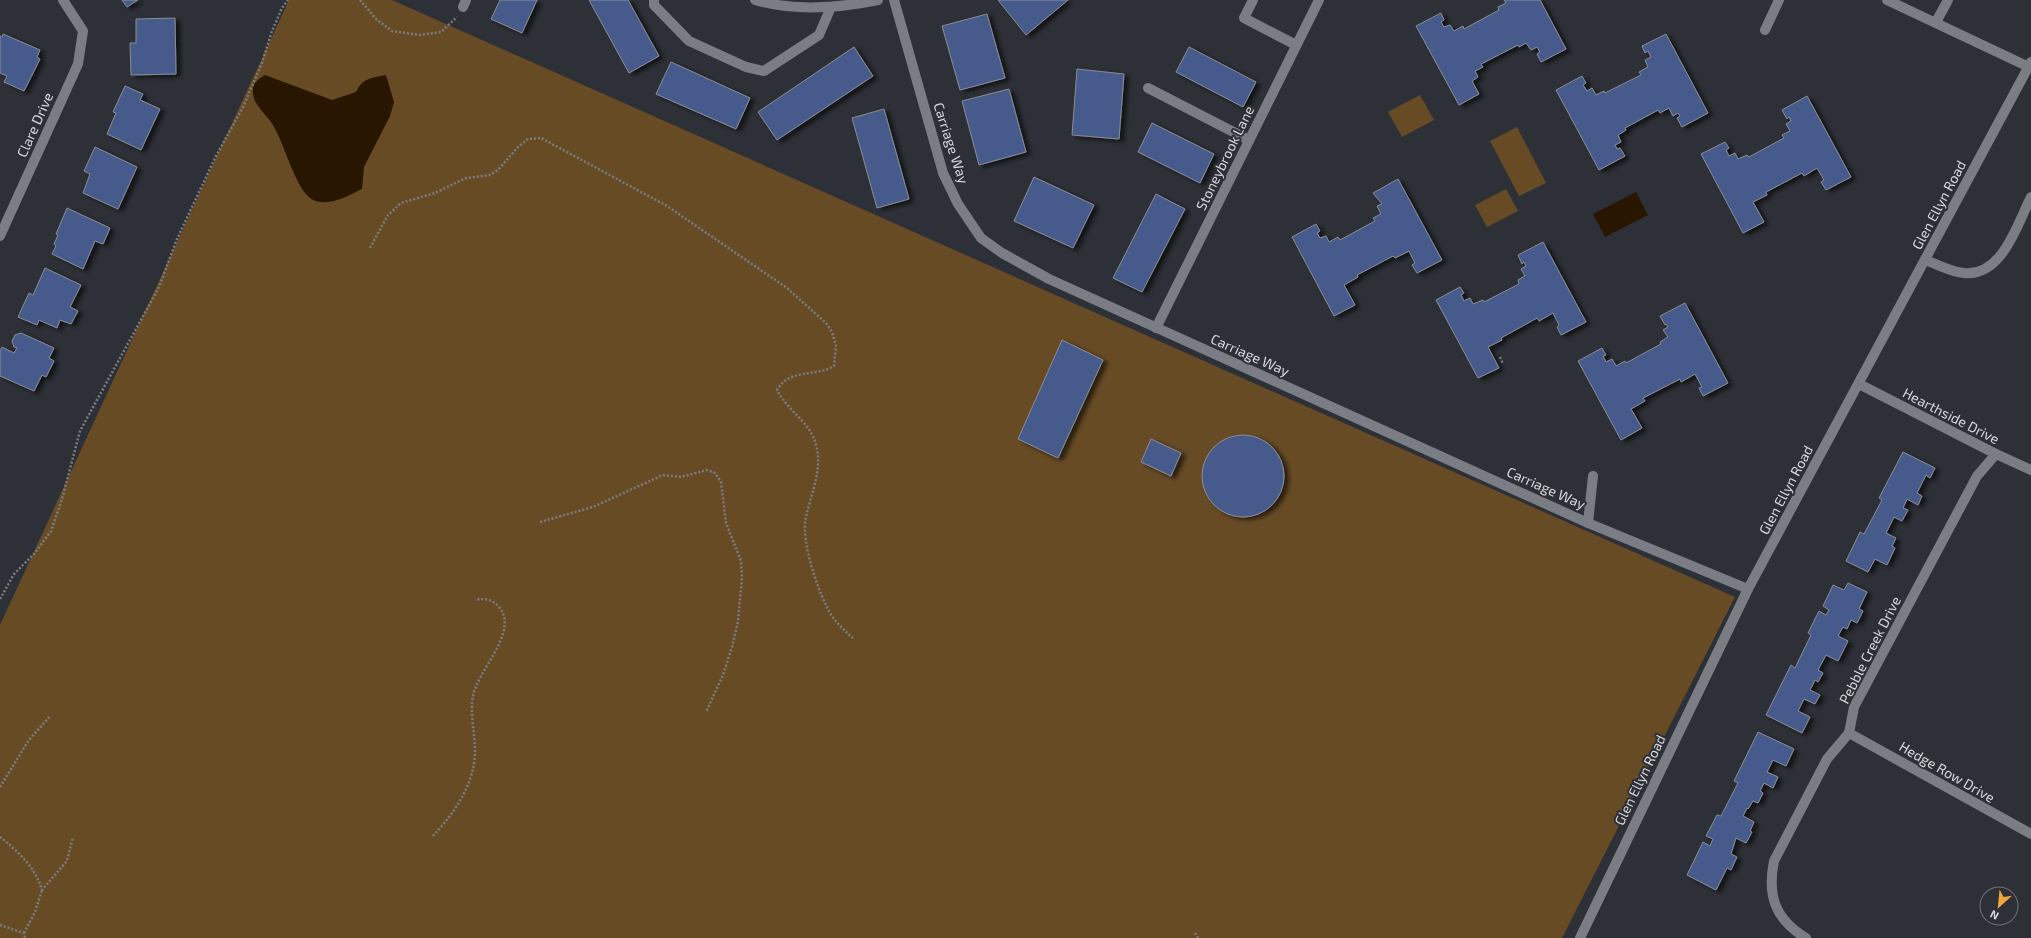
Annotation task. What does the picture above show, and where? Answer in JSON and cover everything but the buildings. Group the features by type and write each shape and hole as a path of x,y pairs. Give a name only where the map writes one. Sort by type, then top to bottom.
{"street":[{"name":"Clare Drive","path":"0,236 78,64 83,31 63,0"},
{"path":"654,0 654,5 689,41 746,67 764,71 818,35 831,7"},
{"path":"755,0 807,8 850,6 878,0"},
{"name":"Carriage Way","path":"894,0 944,174 958,204 981,238 1024,267 1156,328 1588,523 1748,589"},
{"path":"1253,0 1244,18 1296,45"},
{"name":"Stoneybrook Lane","path":"1156,328 1319,0"},
{"path":"1765,30 1778,0"},
{"path":"1887,0 2030,65"},
{"path":"1936,22 1948,0"},
{"name":"Glen Ellyn Road","path":"1580,938 1748,589 2030,65"},
{"path":"1148,88 1249,140"},
{"path":"1926,260 1963,273 1979,273 1992,266 2005,248 2031,197"},
{"name":"Hearthside Drive","path":"1859,384 1996,454 2031,470"},
{"name":"Pebble Creek Drive","path":"1806,938 1786,923 1774,907 1770,878 1774,861 1827,759 1849,733 1854,707 1977,476 1996,454"},
{"path":"1588,523 1593,476"},
{"name":"Hedge Row Drive","path":"1849,733 2031,834"}],"path":[{"path":"0,599 14,574 34,554 51,531 62,499 80,432 159,287 177,239 216,156 243,107 262,64 272,31 282,8 288,0"},
{"path":"360,0 376,19 392,31 420,35 441,32 455,20 465,3"},
{"path":"370,248 388,216 401,203 435,193 466,178 490,175 498,170 518,147 528,140 541,138 667,206 787,288 826,323 832,332 836,345 834,366 829,370 802,373 781,384 777,390 782,399 811,433 816,444 818,458 815,485 805,518 804,534 808,552 831,614 839,626 853,638"},
{"path":"1500,358 1503,364"},
{"path":"540,522 593,507 663,475 681,477 707,470 715,473 721,482 726,523 741,561 742,578 738,621 732,647 706,712"},
{"path":"433,836 448,820 464,796 470,778 475,750 472,706 473,694 495,652 506,622 502,611 495,602 486,598 475,600"},
{"path":"0,787 29,740 50,716"},
{"path":"0,837 20,854 40,882 42,890"},
{"path":"25,938 24,933 42,890 67,861 74,837"},
{"path":"0,925 24,933"},
{"path":"1195,933 1198,938"}],"shaded area":[{"path":"289,0 392,0 1735,597 1562,938 0,938 0,625"},
{"path":"265,75 332,100 356,92 368,79 386,75 394,102 390,116 364,167 362,189 338,200 325,202 313,200 307,195 295,176 276,130 254,98 253,88 258,80"},
{"path":"1420,95 1434,120 1402,137 1388,112"},
{"path":"1517,127 1546,183 1519,196 1490,141"},
{"path":"1506,189 1518,211 1487,227 1475,205"},
{"path":"1636,192 1648,215 1605,237 1593,214"}]}
